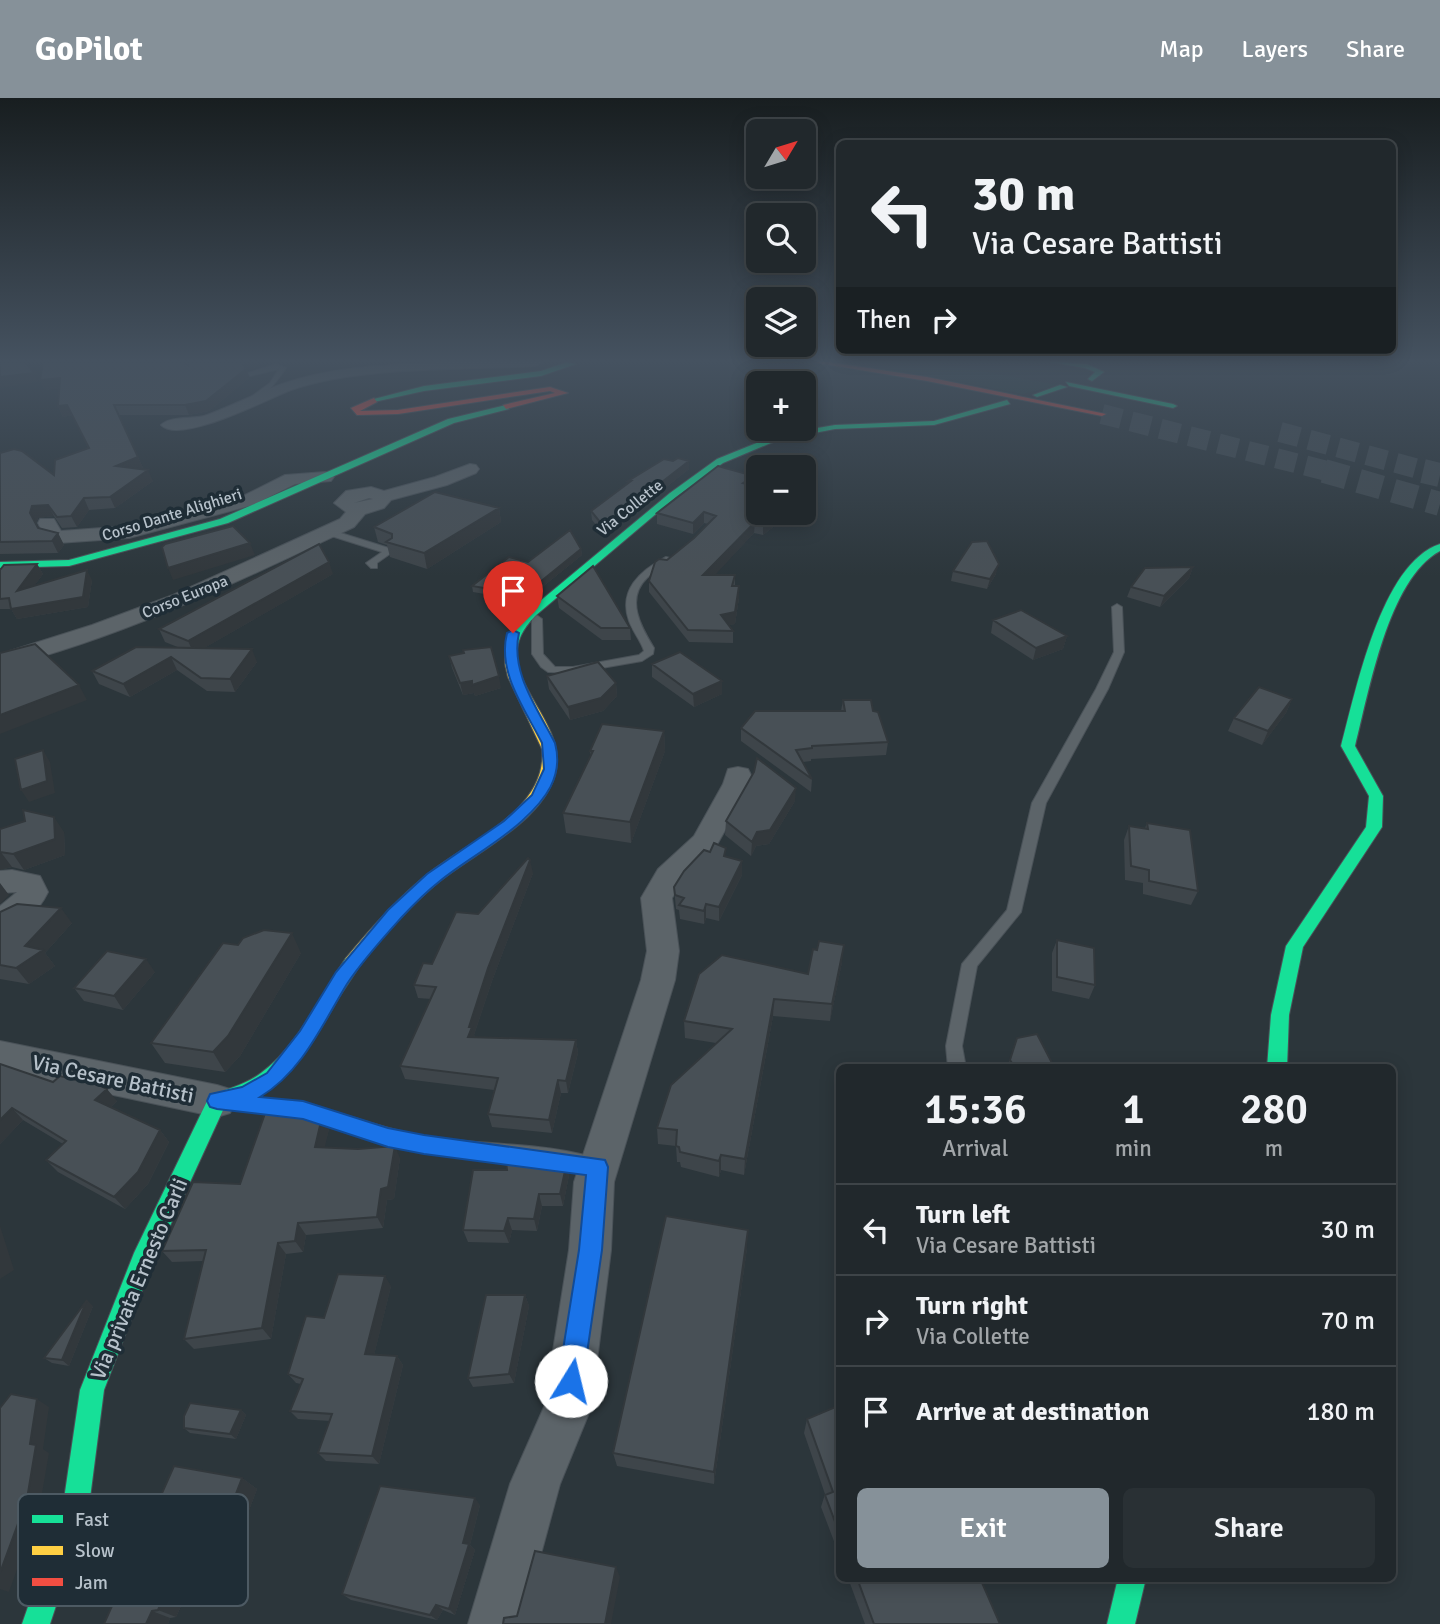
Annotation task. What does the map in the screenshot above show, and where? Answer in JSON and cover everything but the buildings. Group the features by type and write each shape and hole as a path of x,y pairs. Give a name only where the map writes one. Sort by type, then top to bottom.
{"main road":[{"name":"Corso Dante Alighieri","path":"0,565 50,566 123,551 223,521 424,433"},
{"name":"Via Collette","path":"217,1101 246,1095 274,1079 307,1036 343,977 384,926 432,878 509,824 538,798 549,776 552,756 512,670 509,648 513,633 531,614 673,495 720,461 746,448 799,433"},
{"path":"1277,1064 1280,1015 1295,946 1374,827 1376,796 1348,746 1377,639 1411,568 1425,555 1440,547"},
{"name":"Via privata Ernesto Carli","path":"78,1494 92,1390 142,1261 217,1101"},
{"path":"1121,1624 1131,1582"},
{"name":"Via privata Ernesto Carli","path":"36,1624 42,1606"}],"street":[{"name":"Corso Europa","path":"0,661 100,630 181,600 328,532 347,523 359,509 344,505 344,500 365,492 377,493 383,497 441,481 470,469"},
{"path":"47,523 53,535 58,537 112,535 231,506 291,479 325,477"},
{"path":"495,1624 535,1484 567,1408 590,1250 597,1167 658,980 663,951 656,898 669,877 704,843 731,796 738,775"},
{"path":"0,882 19,880 32,887 32,893 22,906 0,920"},
{"name":"Via Cesare Battisti","path":"0,1056 217,1101"}],"lane":[{"path":"328,532 389,551 371,563 374,566"},
{"path":"531,614 537,620 535,645 538,657 552,670 573,670 642,658 649,652 649,648 634,625 629,603 632,594 649,570 683,551"},
{"path":"956,1064 954,1045 970,964 1014,912 1039,803 1102,689 1119,652 1117,607"},
{"name":"Via Cesare Battisti","path":"217,1101 303,1110 388,1137 424,1145 597,1167"}],"tunnel":[{"path":"1178,433 1331,472"},
{"path":"1285,433 1430,472"},
{"path":"1324,471 1440,504"},
{"path":"1423,471 1440,475"}],"traffic: fast":[{"path":"0,565 69,563 224,521 423,433"},
{"path":"511,664 514,636 531,614 673,495 720,461 776,438 802,433"},
{"path":"1277,1064 1280,1015 1295,946 1374,827 1376,796 1348,746 1377,639 1411,568 1425,555 1440,547"},
{"path":"78,1494 92,1390 142,1261 217,1101 244,1093 284,1065 312,1028 352,963"},
{"path":"1121,1624 1131,1582"},
{"path":"36,1624 42,1606"}],"traffic: slow":[{"path":"352,963 411,897 522,813 546,780 550,762 549,749 545,736 519,689 511,664"}],"route":[{"path":"513,633 509,648 512,670 538,720 552,756 547,783 538,798 509,824 432,878 405,903 362,950 307,1036 274,1079 246,1095 217,1101 303,1110 388,1137 424,1145 597,1167 590,1250 571,1381"}]}
